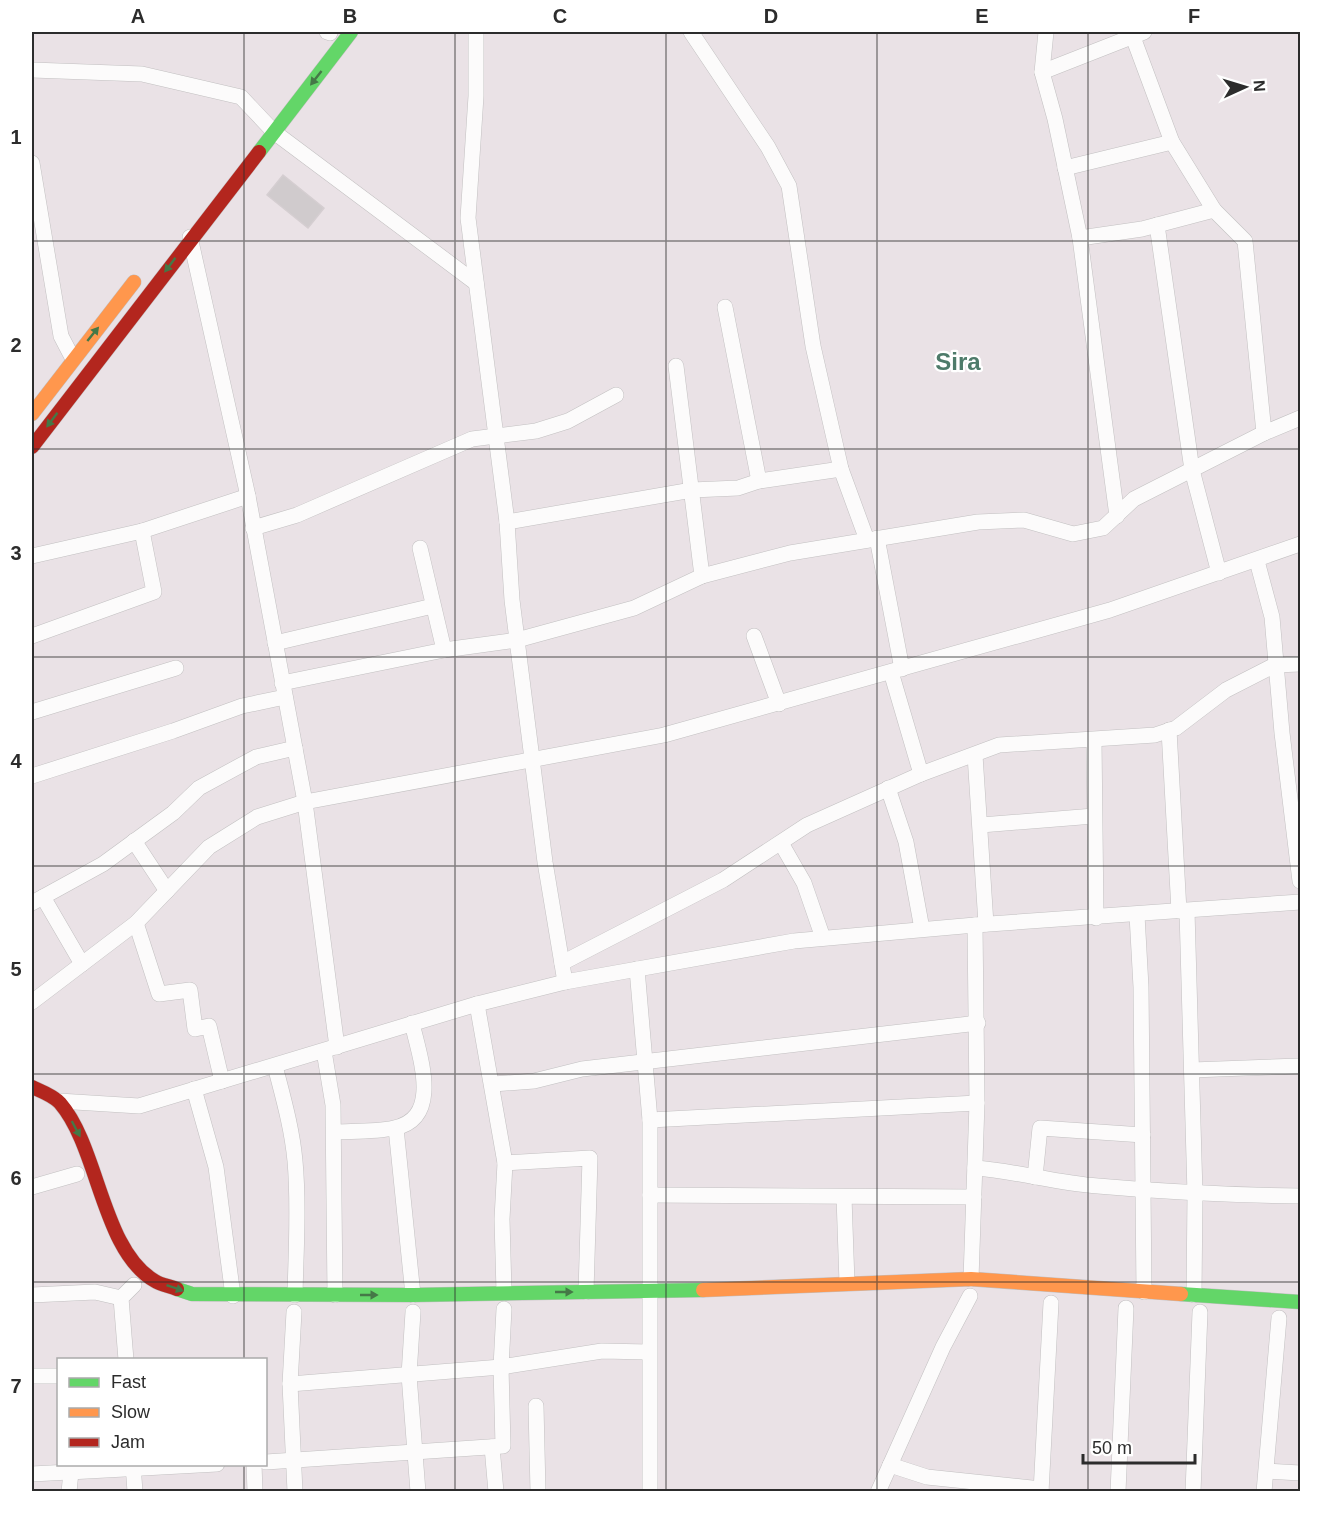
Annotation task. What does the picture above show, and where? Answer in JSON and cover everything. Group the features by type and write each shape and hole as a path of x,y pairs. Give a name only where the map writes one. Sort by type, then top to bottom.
{"highway":[{"path":"32,447 190,237 351,32"},
{"path":"32,414 73,358 143,271"},
{"path":"32,1087 59,1101 78,1130 113,1227 137,1266 155,1281 192,1294 233,1296 650,1292 971,1279 1300,1302"},
{"path":"70,1156 79,1179"},
{"path":"129,1281 147,1296"},
{"path":"1121,1307 1143,1309"}],"street":[{"path":"477,32 476,96 468,218 507,522 517,640 552,914 565,982"},
{"path":"691,32 768,147 789,186 813,346 841,469 872,539 896,671 921,774"},
{"path":"1046,32 1042,72 1080,238 1117,516"},
{"path":"1042,72 1138,34 1172,142 1214,210 1245,241 1264,433"},
{"path":"32,70 142,74 241,97 274,132 476,283"},
{"path":"1065,168 1172,142"},
{"path":"32,164 62,336 73,358"},
{"path":"1080,238 1157,225 1214,210"},
{"path":"1157,225 1192,470 1219,573"},
{"path":"190,237 248,496 305,802 331,1049 335,1295"},
{"path":"725,307 759,481"},
{"path":"676,366 702,576"},
{"path":"253,528 297,515 472,439 536,431 568,421 616,395"},
{"path":"32,776 173,731 284,690 444,650 517,640 634,608 702,576 790,553 978,522 1024,520 1073,534 1103,528 1134,499 1264,433 1300,418"},
{"path":"507,522 567,513 574,508 692,490 738,489 759,481 841,469"},
{"path":"32,556 142,531 248,496"},
{"path":"32,636 154,592 142,531"},
{"path":"32,1002 136,923 209,847 257,817 305,802 664,735 1110,610 1257,561 1300,544"},
{"path":"420,548 444,650"},
{"path":"1257,561 1272,616 1275,665 1300,881"},
{"path":"275,643 433,606"},
{"path":"754,636 778,704"},
{"path":"562,963 723,880 807,825 921,774 999,744 1155,735 1176,728 1226,690 1275,665 1300,664"},
{"path":"32,712 176,668"},
{"path":"1169,730 1192,1070 1195,1194 1194,1295"},
{"path":"1094,740 1096,918"},
{"path":"82,964 37,900 103,864 173,813 199,788 256,757 295,748"},
{"path":"971,1279 977,1103 981,825 975,755"},
{"path":"888,788 906,842 922,929"},
{"path":"981,825 1094,816"},
{"path":"134,841 167,891"},
{"path":"781,843 804,883 823,938"},
{"path":"59,1101 139,1106 477,1004 565,982 823,938 980,924 1096,918 1300,902"},
{"path":"1137,915 1143,1136 1144,1292"},
{"path":"136,923 159,994 190,990 195,1029 209,1026 222,1081"},
{"path":"637,969 647,1061 650,1120 651,1308 648,1352 650,1491"},
{"path":"477,1004 505,1162 502,1219 504,1292"},
{"path":"334,1132 396,1128 411,1120 424,1105 424,1076 412,1023"},
{"path":"493,1084 534,1081 582,1069 978,1023"},
{"path":"275,1066 291,1131 295,1163 297,1238 295,1295"},
{"path":"1192,1070 1300,1066"},
{"path":"194,1089 216,1167 233,1296"},
{"path":"650,1120 977,1103"},
{"path":"396,1128 413,1295"},
{"path":"1035,1177 1040,1128 1143,1136"},
{"path":"505,1162 590,1158 586,1292"},
{"path":"975,1168 1004,1170 1097,1186 1195,1194 1300,1196"},
{"path":"32,1188 79,1179"},
{"path":"650,1195 974,1197"},
{"path":"844,1197 847,1283"},
{"path":"126,1358 121,1298 129,1281"},
{"path":"32,1295 95,1292 121,1298"},
{"path":"878,1491 943,1347 970,1296"},
{"path":"890,1465 966,1487 1041,1490 1051,1303"},
{"path":"1118,1491 1121,1307"},
{"path":"267,1462 503,1446 501,1367 504,1309"},
{"path":"294,1312 290,1384 295,1491"},
{"path":"413,1312 409,1375 418,1491"},
{"path":"1193,1491 1200,1312"},
{"path":"1264,1491 1279,1318"},
{"path":"290,1384 501,1367 603,1351 648,1352"},
{"path":"32,1376 57,1376"},
{"path":"536,1406 538,1491"},
{"path":"492,1447 496,1491"},
{"path":"32,1474 133,1466 135,1491"},
{"path":"254,1466 255,1491"},
{"path":"1267,1471 1300,1473"},
{"path":"69,1491 71,1472"}],"building":[{"path":"283,175 324,208 308,228 267,195"}],"traffic: fast":[{"path":"259,152 351,32"},
{"path":"177,1289 192,1294 413,1295 703,1290"},
{"path":"1181,1294 1300,1302"}],"traffic: slow":[{"path":"32,414 134,282"},
{"path":"703,1290 971,1279 1181,1294"}],"traffic: jam":[{"path":"32,447 259,152"},
{"path":"32,1087 57,1100 73,1122 112,1223 123,1247 137,1267 157,1282 177,1289"}],"district":[{"name":"Sira","path":"958,361"}]}
